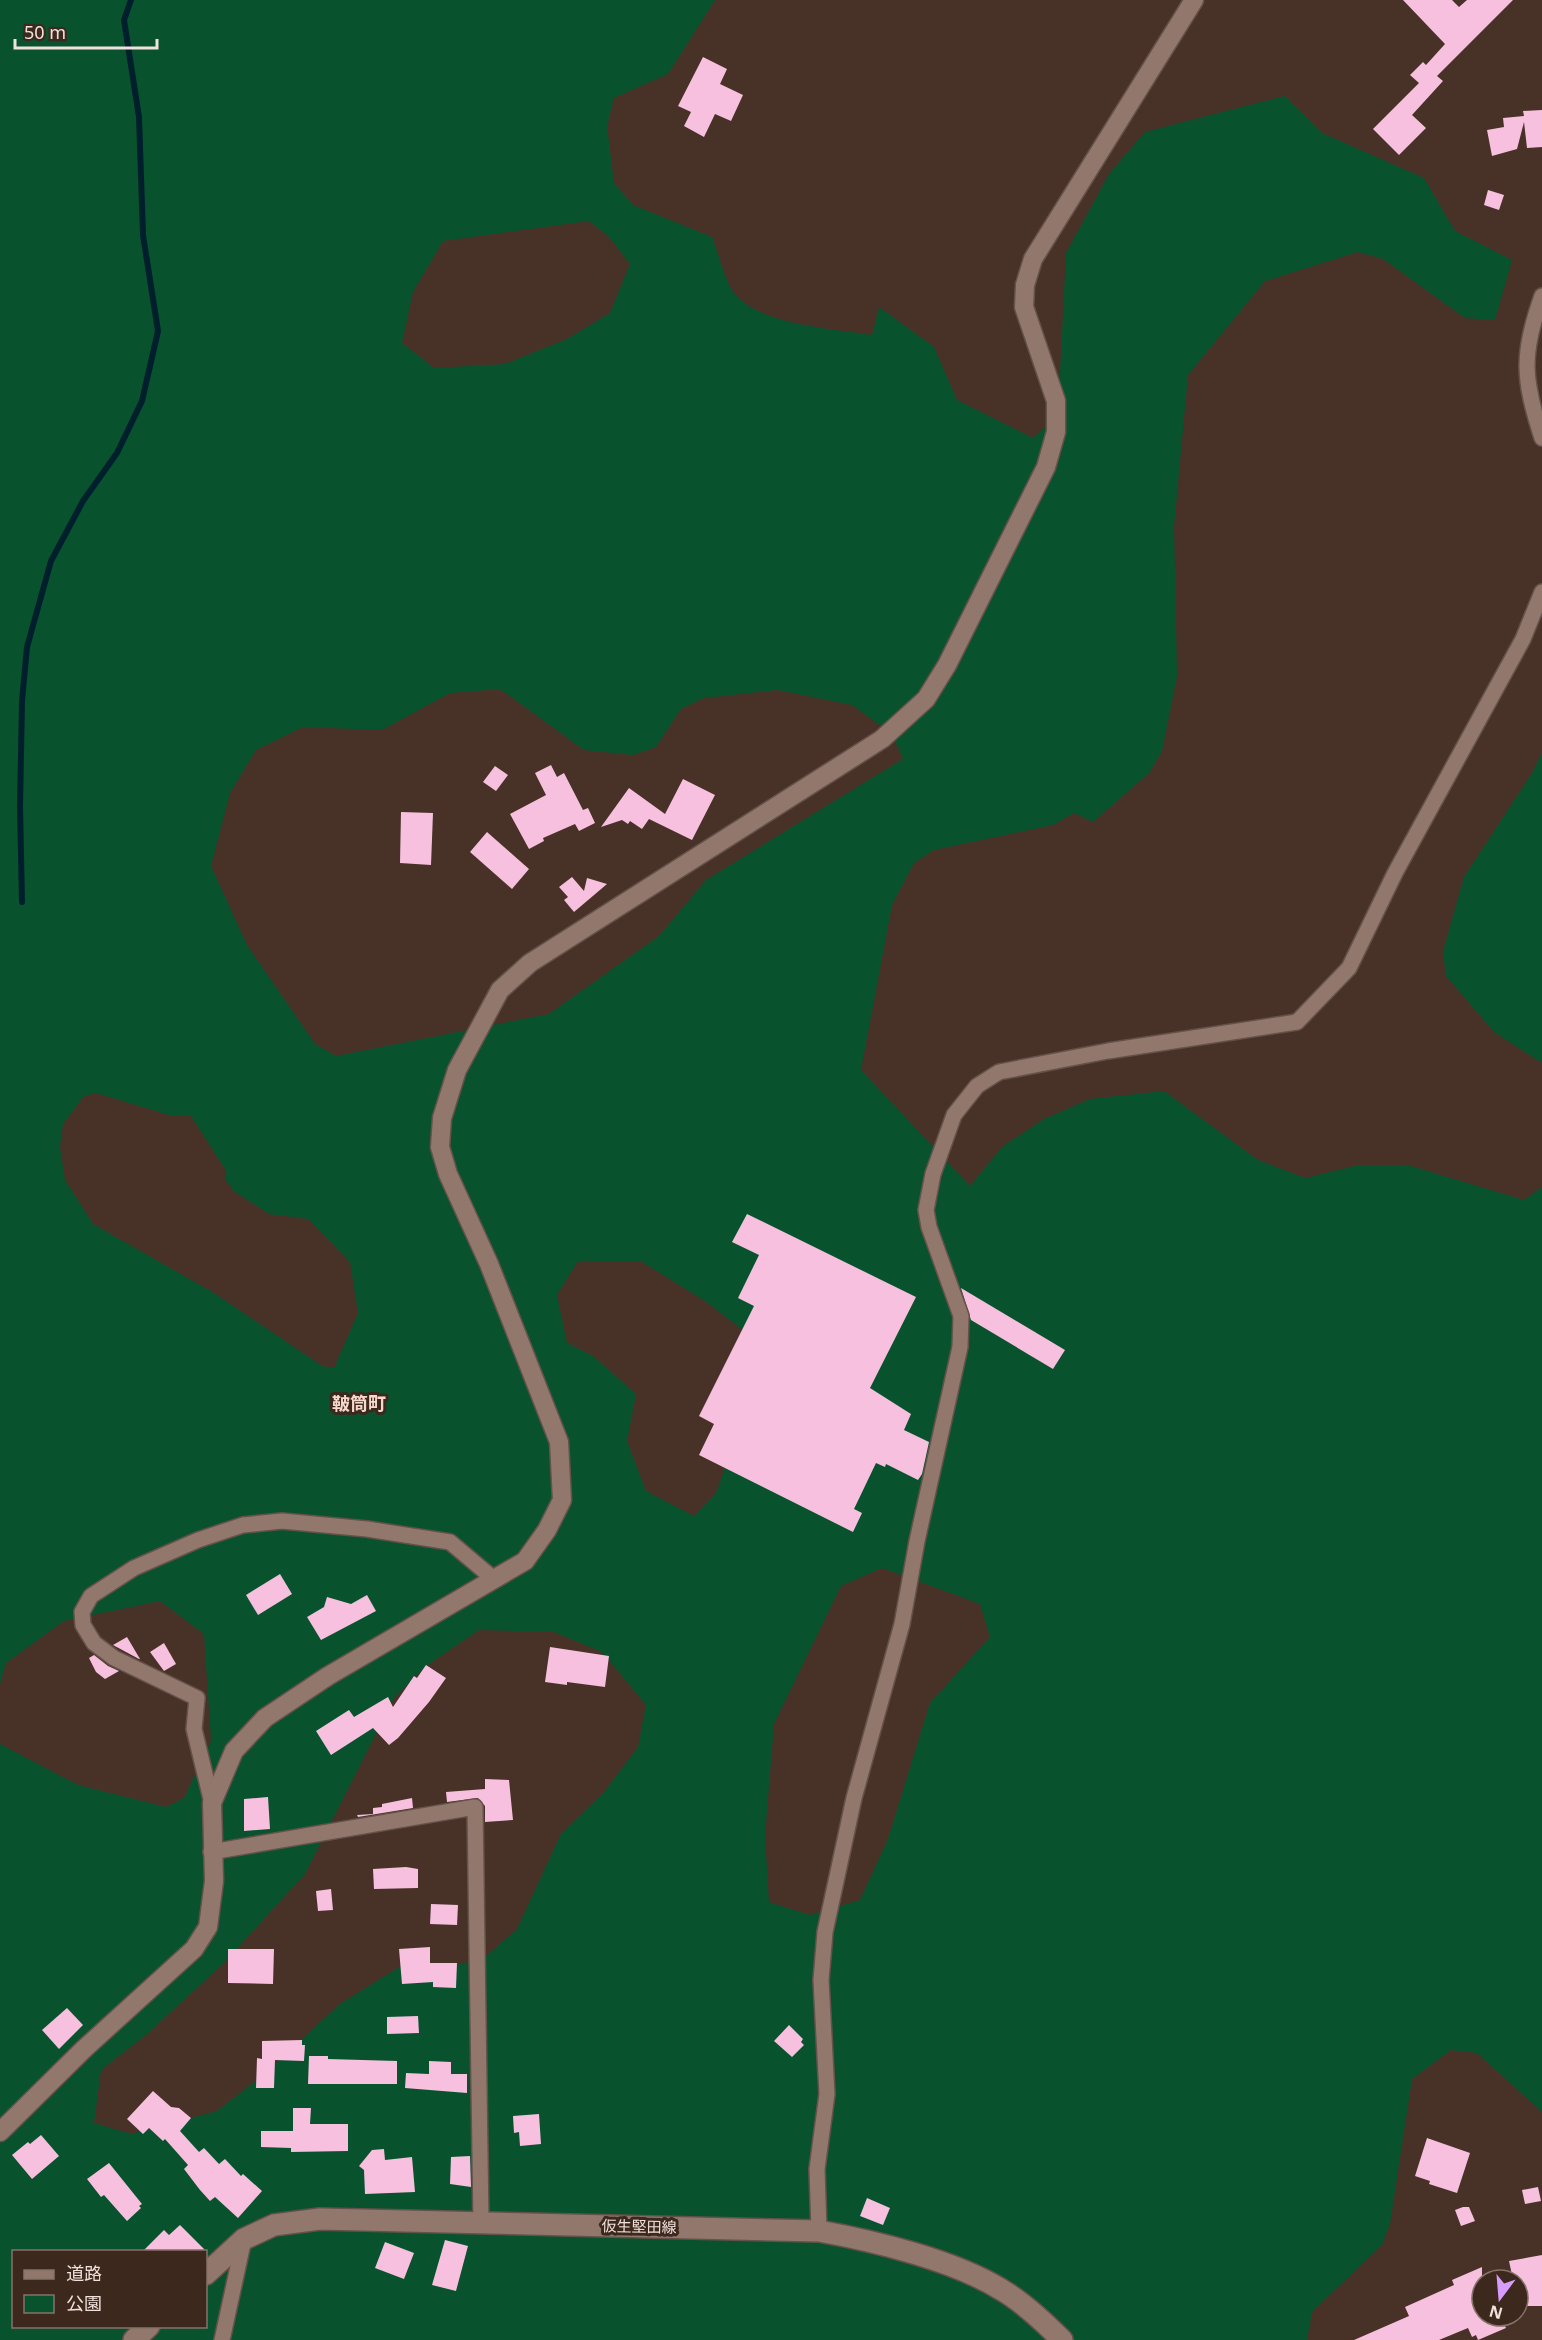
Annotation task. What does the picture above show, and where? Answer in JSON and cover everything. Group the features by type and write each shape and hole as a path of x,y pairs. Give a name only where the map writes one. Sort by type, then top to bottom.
{"main road":[{"name":"仮生堅田線","path":"207,2273 244,2239 274,2225 320,2219 819,2231 873,2240 969,2273 1002,2290 1044,2322 1062,2340"},
{"path":"134,2340 146,2328"}],"street":[{"path":"212,1803 234,1751 265,1718 328,1676 525,1561 547,1530 562,1500 559,1442 489,1264 448,1174 440,1147 442,1118 457,1070 500,990 530,963 882,739 926,699 947,665 1046,467 1056,432 1056,401 1024,307 1025,285 1033,259 1194,0"},
{"path":"1542,296 1531,325 1525,360 1532,407 1542,438"},
{"path":"819,2231 817,2169 827,2094 821,1980 825,1932 854,1798 902,1624 917,1541 960,1347 961,1316 929,1227 926,1210 933,1174 954,1115 977,1086 999,1072 1108,1051 1297,1022 1349,968 1395,873 1523,639 1542,592"},
{"path":"0,2132 84,2049 194,1949 208,1927 214,1881 211,1852 212,1803 194,1729 197,1698 114,1658 94,1643 83,1625 82,1612 91,1596 134,1568 198,1540 243,1525 282,1521 367,1529 450,1542 495,1580"},
{"path":"211,1852 475,1807 481,2223"},
{"path":"222,2340 244,2239"}],"green space":[{"path":"0,0 715,0 668,74 614,98 607,126 614,183 633,205 712,237 731,288 746,304 779,319 798,324 872,335 879,307 934,347 957,400 1033,438 1053,419 1059,392 1066,253 1109,174 1145,132 1285,96 1322,133 1424,178 1455,231 1512,260 1495,320 1465,318 1383,259 1358,252 1265,281 1188,375 1174,527 1177,676 1162,751 1149,773 1093,822 1074,813 1053,825 934,850 914,863 892,905 861,1070 970,1186 1002,1147 1044,1119 1090,1099 1164,1091 1258,1160 1305,1178 1359,1165 1411,1166 1524,1200 1542,1187 1542,2112 1477,2053 1451,2050 1412,2079 1390,2224 1382,2245 1312,2312 1307,2340 0,2340 0,1744 78,1785 166,1807 184,1798 211,1741 204,1634 160,1601 64,1621 6,1663 0,1684","holes":["589,221 609,237 630,264 610,313 567,339 505,364 434,368 402,343 413,292 443,241","500,689 584,750 633,755 656,747 681,709 704,698 778,690 852,705 892,734 903,759 706,880 659,936 549,1014 336,1056 315,1044 247,945 211,866 230,793 256,750 303,727 382,730 450,693","96,1093 169,1115 191,1116 225,1169 226,1181 235,1192 269,1214 308,1219 350,1262 358,1313 334,1368 322,1366 214,1293 93,1224 65,1180 60,1147 63,1124 84,1096","578,1261 642,1262 705,1301 757,1341 745,1412 716,1493 694,1516 646,1491 627,1441 636,1394 593,1356 567,1343 557,1295","882,1568 980,1604 990,1637 930,1703 888,1839 860,1900 810,1915 769,1902 765,1836 774,1724 841,1586","479,1630 554,1632 602,1652 646,1705 638,1747 604,1792 561,1834 517,1929 483,1959 446,1967 414,1958 340,2004 263,2075 217,2111 131,2134 94,2123 101,2070 146,2035 223,1964 305,1874 394,1698 429,1664"]},
{"path":"1542,753 1542,1063 1495,1033 1446,976 1443,951 1464,877 1532,773"}],"building":[{"path":"1403,0 1452,0 1459,7 1467,0 1513,0 1437,76 1443,81 1412,115 1426,128 1399,155 1373,129 1419,83 1410,75 1423,62 1426,65 1445,44"},
{"path":"703,57 727,69 720,84 743,95 731,121 715,114 704,137 684,126 691,112 678,106"},
{"path":"1542,110 1542,147 1527,148 1524,122 1517,149 1492,156 1487,130 1504,127 1503,118 1524,116 1523,111"},
{"path":"1488,190 1504,195 1499,210 1484,205"},
{"path":"551,765 557,777 564,773 583,810 588,808 595,823 579,831 575,824 543,838 544,841 529,849 510,814 546,795 535,773"},
{"path":"495,766 508,775 496,791 483,782"},
{"path":"683,779 715,795 692,840 649,819 642,829 630,821 628,824 622,820 601,827 629,788 665,814"},
{"path":"401,812 433,813 431,865 400,863"},
{"path":"487,832 529,869 512,889 470,852"},
{"path":"572,877 584,891 587,878 607,884 574,912 564,900 568,897 559,887"},
{"path":"747,1214 916,1297 870,1388 911,1414 904,1430 929,1442 922,1474 918,1480 886,1464 885,1467 876,1463 854,1509 862,1513 853,1532 699,1455 714,1424 699,1416 754,1306 738,1298 759,1255 732,1242"},
{"path":"961,1288 1065,1350 1053,1369 971,1320"},
{"path":"280,1574 292,1594 258,1615 246,1595"},
{"path":"367,1595 376,1611 321,1640 307,1617 324,1607 327,1597 351,1604"},
{"path":"127,1637 140,1659 113,1645"},
{"path":"164,1643 176,1664 164,1671 150,1652"},
{"path":"550,1647 609,1656 605,1687 567,1682 567,1685 545,1682"},
{"path":"94,1655 119,1671 105,1679 96,1672 89,1658"},
{"path":"426,1665 446,1678 398,1738 389,1745 373,1728 331,1755 316,1731 349,1710 354,1717 388,1697 393,1707 414,1676 417,1678"},
{"path":"485,1779 509,1780 513,1820 485,1822 485,1806 478,1798 447,1802 446,1792 485,1789"},
{"path":"268,1797 270,1829 244,1831 244,1799"},
{"path":"412,1798 413,1808 358,1817 357,1815 373,1814 373,1808 382,1807 382,1804"},
{"path":"406,1867 418,1869 418,1888 374,1889 373,1869"},
{"path":"331,1889 333,1910 318,1911 316,1891"},
{"path":"431,1904 458,1905 457,1925 430,1924"},
{"path":"430,1947 430,1963 457,1963 456,1988 433,1987 433,1982 402,1984 399,1949"},
{"path":"228,1949 274,1949 273,1984 228,1983"},
{"path":"67,2008 83,2025 59,2049 42,2030"},
{"path":"418,2016 419,2033 387,2034 387,2017"},
{"path":"789,2025 803,2039 801,2042 804,2045 792,2057 774,2041"},
{"path":"302,2040 302,2045 305,2045 304,2061 275,2060 274,2088 256,2088 257,2058 262,2059 262,2041"},
{"path":"309,2056 328,2056 328,2059 397,2061 397,2084 308,2084"},
{"path":"429,2061 451,2062 451,2074 467,2074 467,2093 405,2088 406,2073 429,2074"},
{"path":"153,2091 171,2107 179,2108 191,2118 180,2131 199,2152 204,2148 219,2164 225,2159 241,2176 243,2174 262,2191 238,2218 215,2197 210,2201 184,2169 188,2165 165,2139 163,2141 149,2128 143,2134 127,2119"},
{"path":"293,2108 311,2108 310,2124 348,2124 348,2151 291,2152 291,2148 261,2147 261,2131 293,2131"},
{"path":"539,2114 541,2144 520,2146 519,2132 514,2133 513,2116"},
{"path":"41,2135 59,2156 32,2179 12,2155"},
{"path":"1427,2138 1470,2153 1457,2193 1429,2184 1430,2181 1415,2176"},
{"path":"384,2149 385,2160 412,2157 415,2192 365,2194 364,2170 359,2166 372,2150"},
{"path":"470,2156 471,2187 450,2184 451,2157"},
{"path":"109,2163 142,2204 139,2206 141,2208 127,2221 104,2195 101,2197 87,2179"},
{"path":"1538,2187 1541,2201 1525,2204 1522,2190"},
{"path":"867,2198 890,2208 883,2225 860,2216"},
{"path":"1469,2207 1475,2221 1461,2226 1455,2210"},
{"path":"180,2225 205,2250 144,2250 164,2230 169,2235"},
{"path":"445,2240 468,2246 456,2291 432,2285"},
{"path":"385,2242 414,2253 404,2279 375,2268"},
{"path":"1542,2255 1542,2306 1530,2306 1530,2268 1510,2268 1509,2261"},
{"path":"1470,2272 1470,2328 1506,2328 1478,2340 1476,2335 1472,2337 1468,2328 1439,2340 1354,2340 1409,2316 1405,2307 1454,2285 1452,2280"}],"waterway":[{"path":"22,902 20,806 22,701 27,647 51,561 83,501 117,453 142,401 158,331 143,235 139,117 124,20 131,0"}],"district":[{"name":"鞁筒町","path":"359,1404"}]}
